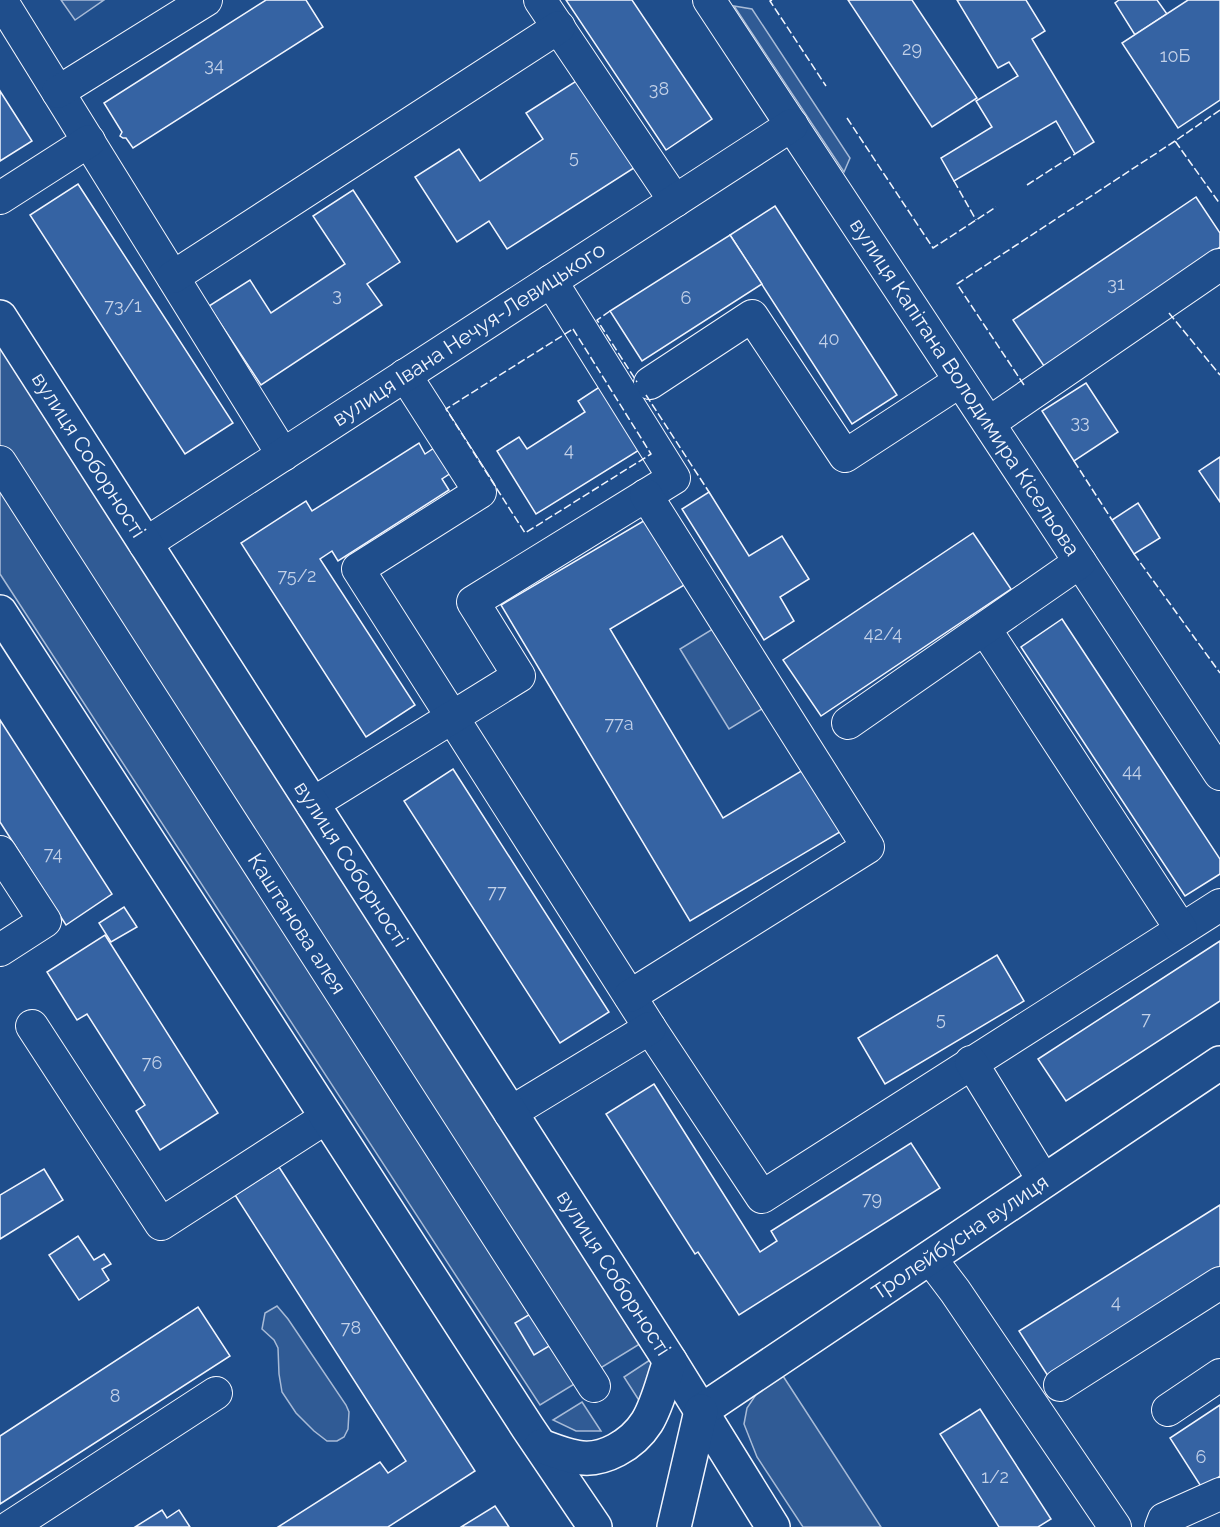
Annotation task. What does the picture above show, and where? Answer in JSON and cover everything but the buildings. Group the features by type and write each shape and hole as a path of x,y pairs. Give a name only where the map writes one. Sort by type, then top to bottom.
{"main road":[{"name":"вулиця Соборності","path":"0,317 670,1361 773,1527"},
{"path":"0,612 595,1527"},
{"name":"Тролейбусна вулиця","path":"701,1411 1220,1063"},
{"path":"541,1446 578,1458 599,1457 618,1450 634,1437 647,1421 670,1361"},
{"path":"674,1527 701,1411"},
{"path":"541,1446 567,1527"}],"street":[{"path":"1,0 283,454"},
{"path":"58,92 206,0"},
{"path":"540,0 675,201"},
{"name":"вулиця Капітана Володимира Кісельова","path":"709,0 1219,770"},
{"path":"173,277 559,27"},
{"name":"вулиця Івана Нечуя-Левицького","path":"145,544 792,125"},
{"path":"0,198 89,141"},
{"path":"989,423 1219,265 1220,267"},
{"path":"312,804 519,676 473,602 674,478 551,281"},
{"path":"650,383 752,316 845,456 960,381"},
{"path":"405,375 480,492 358,569 650,1028 762,1197 1220,905"},
{"name":"Каштанова алея","path":"0,462 594,1386"},
{"path":"630,996 868,847 646,495"},
{"path":"848,723 1080,562"},
{"path":"985,629 1181,929"},
{"path":"0,852 45,921 0,950"},
{"path":"32,1026 161,1224 327,1117"},
{"path":"510,1113 650,1028"},
{"path":"971,1062 1044,1181"},
{"path":"930,1258 1115,1527"},
{"path":"1060,1385 1220,1283"},
{"path":"1168,1410 1220,1375"},
{"path":"10,1527 216,1393"},
{"path":"1161,1527 1164,1519 1220,1494"}],"shaded area":[{"path":"61,0 104,0 75,20"},
{"path":"734,6 752,9 850,158 844,172"},
{"path":"0,346 643,1342 540,1405 0,574"},
{"path":"716,627 765,707 729,729 680,649"},
{"path":"277,1306 346,1405 349,1412 348,1429 344,1437 337,1441 327,1441 314,1431 296,1413 282,1392 278,1348 274,1340 262,1329 265,1313"},
{"path":"653,1358 642,1405 624,1377"},
{"path":"783,1376 881,1527 803,1527 757,1457 744,1424 747,1408 757,1393"},
{"path":"582,1402 601,1431 576,1431 553,1420"}],"fence":[{"path":"772,0 770,1 826,86"},
{"path":"1220,110 1175,141 1220,204"},
{"path":"847,118 933,248 996,207"},
{"path":"1024,385 957,284 1175,141"},
{"path":"1027,185 1075,154"},
{"path":"954,181 976,220"},
{"path":"610,311 597,320 637,382"},
{"path":"1169,313 1220,375"},
{"path":"573,329 651,454 525,533 446,409 573,329"},
{"path":"646,395 709,492"},
{"path":"1074,461 1112,520"},
{"path":"1134,554 1220,673"}]}
